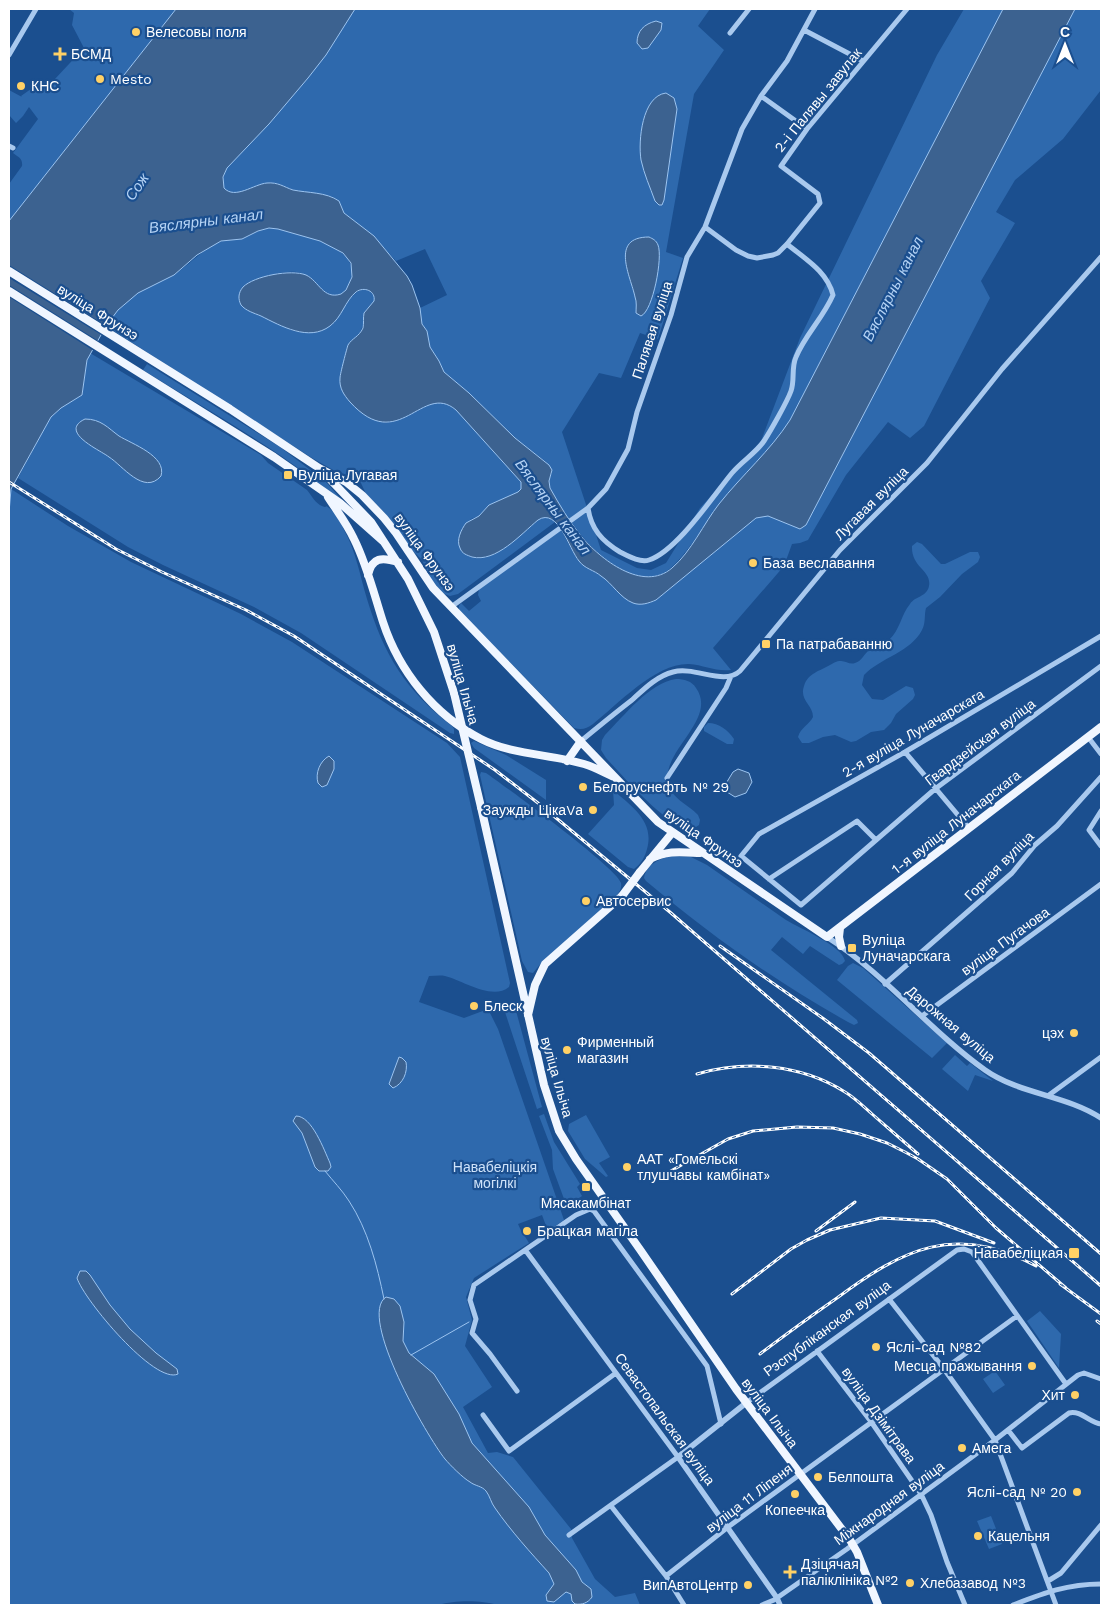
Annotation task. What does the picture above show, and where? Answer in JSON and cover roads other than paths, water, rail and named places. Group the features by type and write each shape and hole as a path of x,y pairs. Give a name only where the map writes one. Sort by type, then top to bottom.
{"main road":[{"name":"вуліца Фрунзэ","path":"9,272 269,434 319,468 346,482 362,495 384,518 433,588 450,607 658,822 827,937"},
{"name":"вуліца Фрунзэ","path":"9,290 229,428 323,490"},
{"name":"вуліца Ільіча","path":"319,468 371,522 398,562 418,597 434,632 454,693 550,1108 563,1137 576,1159 746,1403 801,1474 852,1545 878,1605"},
{"name":"вуліца Ільіча","path":"323,490 384,542"},
{"path":"323,490 355,540 383,623 397,656 408,674 435,706 471,733 491,743 504,748 584,764 616,778"},
{"path":"368,575 372,564 378,560 398,562"},
{"name":"1-я вуліца Луначарскага","path":"827,937 1101,727"},
{"path":"568,761 581,741"},
{"path":"528,1017 535,985 545,964 622,896 672,833"},
{"path":"650,859 662,853 672,851 702,853"},
{"path":"840,928 841,946"}],"street":[{"path":"9,55 36,9"},
{"path":"730,33 749,9"},
{"name":"Палявая вуліца","path":"450,607 588,508 606,488 628,449 640,405 671,315 687,257 705,227 742,129 761,96 769,88 787,61 815,9"},
{"name":"2-і Палявы завулак","path":"788,244 817,208 819,200 818,194 781,166 807,129 907,9"},
{"path":"804,30 863,61"},
{"path":"761,96 807,129"},
{"path":"588,508 594,528 603,540 636,560 648,560 666,549 678,539 733,472 764,442 792,390 793,365 796,356 827,310 832,295 826,280 818,269 788,244 778,253 757,258 736,250 705,227"},
{"name":"Лугавая вуліца","path":"731,676 736,674 750,660 840,550 927,463 990,383 1101,257"},
{"name":"2-я вуліца Луначарскага","path":"770,879 741,856 759,834 905,752 1101,636"},
{"name":"Гвардзейская вуліца","path":"770,879 801,905 935,789 1101,666"},
{"path":"581,741 652,683 668,674 684,670 724,677 731,676"},
{"path":"667,778 726,688 731,676"},
{"path":"1088,737 1101,754"},
{"path":"905,752 968,828"},
{"name":"Горная вуліца","path":"885,984 1012,872 1035,845 1057,826 1101,777"},
{"path":"1101,811 1089,830 1101,846"},
{"path":"770,879 857,820 876,840"},
{"name":"вуліца Пугачова","path":"922,1016 1101,884"},
{"name":"Дарожная вуліца","path":"827,937 852,954 986,1071 1010,1084 1049,1095 1101,1118"},
{"path":"1049,1095 1101,1057"},
{"path":"518,1391 472,1333 476,1319 470,1300 474,1285 576,1215 590,1209 594,1211 707,1366 720,1424"},
{"name":"Рэспубліканская вуліца","path":"569,1535 678,1457 746,1403 957,1250 964,1248 972,1252 1066,1384"},
{"name":"Севастопальская вуліца","path":"526,1251 678,1457 777,1598 780,1605"},
{"path":"889,1299 995,1440 1056,1605"},
{"name":"вуліца 11 Ліпеня","path":"666,1576 728,1527 1017,1316"},
{"name":"вуліца Дзімітрава","path":"817,1351 872,1423 921,1494 931,1515 964,1605"},
{"path":"483,1416 509,1452 616,1373"},
{"name":"Міжнародная вуліца","path":"762,1605 777,1598 852,1545 995,1440 1078,1375 1084,1374 1101,1378"},
{"path":"1008,1430 1022,1448 1069,1413 1078,1413 1095,1423 1101,1424"},
{"path":"611,1506 666,1576 684,1605"},
{"path":"1048,1581 1061,1573 1101,1525"},
{"path":"1012,1605 1051,1590 1101,1584"}],"water":[{"path":"176,9 355,9 326,55 308,78 269,124 227,168 223,177 224,188 228,191 239,192 262,184 274,183 293,190 328,196 339,201 344,213 374,236 407,276 420,308 422,324 427,331 430,347 444,372 469,393 515,438 549,465 552,470 549,481 550,488 572,524 589,545 610,563 635,575 648,577 661,575 679,561 719,504 774,442 790,420 1003,9 1075,9 806,525 800,529 768,516 756,518 656,600 639,604 628,601 605,579 581,564 562,531 551,519 538,520 508,546 490,556 472,557 462,552 459,538 466,523 479,516 489,505 518,492 521,489 521,482 456,410 444,404 432,404 396,421 382,422 367,417 350,402 341,388 340,376 348,345 363,328 364,313 374,301 374,297 369,290 362,289 356,292 330,326 322,331 313,333 304,333 286,328 250,312 241,305 239,300 240,292 248,283 282,273 306,275 325,292 330,294 341,294 346,290 352,277 351,263 343,253 320,241 278,229 269,228 242,239 221,241 197,255 174,275 138,293 118,310 106,326 87,360 82,395 61,408 51,417 11,489 9,513 9,221"},
{"path":"656,21 662,23 661,30 648,48 642,49 637,43 640,32 645,26"},
{"path":"666,93 674,98 677,109 664,200 662,205 659,205 655,201 644,170 641,160 640,142 643,120 647,111 658,96"},
{"path":"649,237 658,245 658,271 653,295 641,316 636,313 636,301 627,269 626,251 629,244 637,239"},
{"path":"85,419 100,422 154,457 159,462 161,476 148,483 141,481 90,445 78,435 76,429 78,424"},
{"path":"329,756 334,761 334,769 327,785 322,787 317,779 318,771 323,761"},
{"path":"738,769 749,773 752,782 746,793 735,797 727,792 725,785 733,772"},
{"path":"399,1057 406,1062 406,1070 402,1081 393,1088 389,1084"},
{"path":"296,1116 302,1117 317,1135 330,1163 331,1167 328,1171 319,1171 315,1167 302,1133 293,1121"},
{"path":"80,1271 86,1271 90,1275 110,1305 130,1329 177,1369 178,1374 167,1374 154,1367 122,1338 92,1304 82,1289 77,1278"},
{"path":"386,1297 394,1299 400,1306 404,1322 403,1341 409,1353 434,1374 459,1414 472,1443 529,1507 545,1535 576,1570 582,1582 591,1589 592,1597 587,1602 575,1604 572,1601 571,1594 566,1592 554,1602 547,1601 546,1595 554,1584 549,1573 508,1525 486,1491 460,1475 436,1447 411,1404 387,1351 381,1327 380,1309"}],"waterway":[{"path":"325,1171 346,1197 362,1224 375,1261 384,1299"},
{"path":"411,1355 469,1322"}],"railway":[{"path":"9,482 116,549 246,610 294,636 495,770 538,803 671,913 1101,1286"},
{"path":"720,946 869,1053 1101,1254"},
{"path":"697,1074 735,1067 754,1066 792,1070 810,1075 852,1097 918,1154"},
{"path":"669,1172 728,1139 753,1131 797,1127 833,1128 860,1134 887,1143 905,1152 947,1179 996,1228 1066,1288"},
{"path":"816,1231 855,1202"},
{"path":"732,1294 791,1249 807,1240 830,1230 881,1218 935,1221 994,1243"},
{"path":"760,1354 861,1281 885,1266 931,1247 955,1244 980,1246 1007,1253 1036,1266"},
{"path":"1060,1284 1101,1314"},
{"path":"1097,1321 1101,1324"}],"place":[{"name":"Велесовы поля","path":"136,32"},
{"name":"БСМД","path":"60,54"},
{"name":"Mesto","path":"100,79"},
{"name":"КНС","path":"21,86"},
{"name":"Вуліца Лугавая","path":"288,475"},
{"name":"База веславання","path":"753,563"},
{"name":"Па патрабаванню","path":"766,644"},
{"name":"Белоруснефть № 29","path":"583,787"},
{"name":"Заужды ЦікаVа","path":"593,810"},
{"name":"Автосервис","path":"586,901"},
{"name":"Вуліца Луначарскага","path":"852,948"},
{"name":"Блеск","path":"474,1006"},
{"name":"цэх","path":"1074,1033"},
{"name":"Фирменный магазин","path":"567,1050"},
{"name":"ААТ «Гомельскі тлушчавы камбінат»","path":"627,1167"},
{"name":"Мясакамбінат","path":"586,1187"},
{"name":"Брацкая магіла","path":"527,1231"},
{"name":"Навабеліцкая","path":"1074,1253"},
{"name":"Яслі-сад №82","path":"876,1347"},
{"name":"Месца пражывання","path":"1032,1366"},
{"name":"Хит","path":"1075,1395"},
{"name":"Амега","path":"962,1448"},
{"name":"Белпошта","path":"818,1477"},
{"name":"Яслі-сад № 20","path":"1077,1492"},
{"name":"Копеечка","path":"795,1494"},
{"name":"Кацельня","path":"978,1536"},
{"name":"Дзіцячая паліклініка №2","path":"790,1572"},
{"name":"Хлебазавод №3","path":"910,1583"},
{"name":"ВипАвтоЦентр","path":"748,1585"}],"water label":[{"name":"Сож","path":"137,187"},
{"name":"Вяслярны канал","path":"206,221"},
{"name":"Вяслярны канал","path":"893,289"},
{"name":"Вяслярны канал","path":"553,507"}],"park label":[{"name":"Навабеліцкія могілкі","path":"495,1176"}]}
